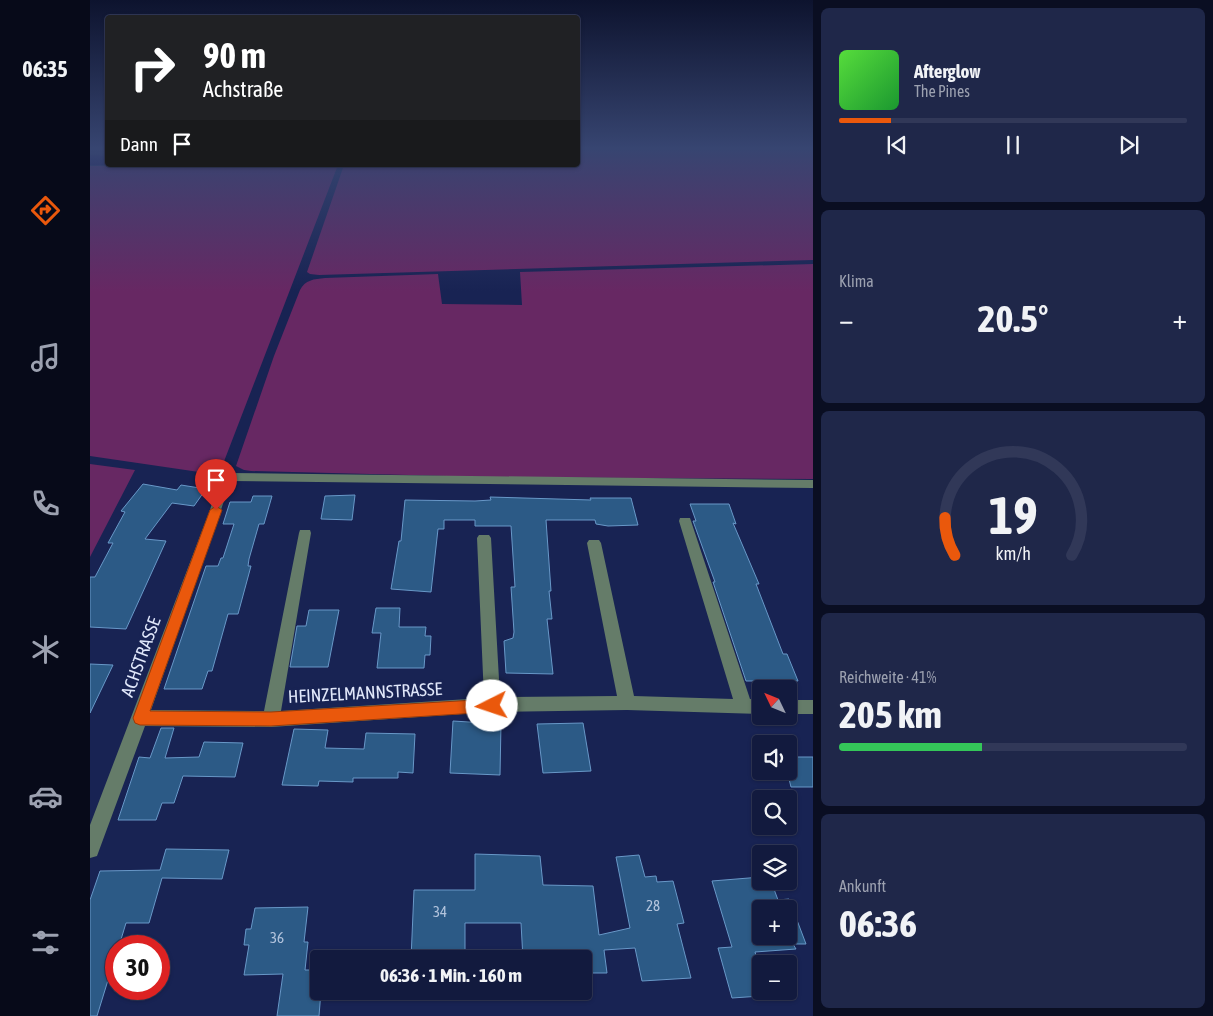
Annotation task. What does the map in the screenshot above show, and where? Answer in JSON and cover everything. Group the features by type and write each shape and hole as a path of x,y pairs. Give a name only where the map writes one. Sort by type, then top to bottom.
{"street":[{"name":"ACHSTRASSE","path":"90,848 140,718 216,510 226,477 813,484"},
{"path":"686,521 744,707"},
{"name":"HEINZELMANNSTRASSE","path":"271,719 306,533"},
{"path":"484,538 492,706"},
{"path":"594,542 627,703"},
{"name":"HEINZELMANNSTRASSE","path":"140,718 271,719 492,706 627,703 752,707"},
{"path":"798,707 813,707"}],"shaded area":[{"path":"90,195 326,195 223,464 214,471 199,472 90,456"},
{"path":"333,195 813,195 813,260 319,275 307,272"},
{"path":"813,264 813,479 485,477 251,471 236,466 274,356 300,290 304,284 310,281 325,278 438,274 442,304 522,305 520,272"},
{"path":"90,464 135,470 90,557"}],"building":[{"path":"143,484 177,490 181,485 206,489 194,506 172,503 145,539 166,541 126,629 90,627 90,577 95,577 113,543 108,543 125,512 121,511"},
{"path":"355,495 352,520 321,519 325,496"},
{"path":"253,496 272,496 264,524 259,524 249,559 248,566 251,566 238,614 228,614 212,671 208,671 202,689 164,689 206,566 218,566 221,558 223,558 234,524 223,524 230,502 251,502"},
{"path":"490,497 591,500 590,498 631,498 638,525 608,526 596,524 595,520 546,520 552,619 547,619 553,674 506,673 504,641 513,638 514,632 511,587 515,587 511,526 475,526 475,520 444,520 444,529 438,529 431,592 391,589 399,541 401,541 405,500 475,501 491,500"},
{"path":"690,504 729,504 736,524 733,523 759,584 756,584 783,654 787,654 798,680 746,681 713,582 715,582 693,521 696,521"},
{"path":"376,608 400,608 399,627 426,627 425,636 431,636 430,655 425,655 424,668 377,668 381,633 372,633"},
{"path":"309,610 339,610 328,667 290,667 297,626 306,626"},
{"path":"90,664 113,665 90,713"},
{"path":"453,721 501,724 500,775 450,773"},
{"path":"583,723 591,771 543,773 537,724"},
{"path":"161,728 174,728 165,758 199,757 204,742 243,743 235,777 183,776 174,803 162,803 156,820 118,820 139,757 150,758"},
{"path":"294,729 328,730 325,748 364,749 366,733 415,734 413,773 398,772 398,778 353,778 353,782 319,781 318,786 282,785"},
{"path":"797,757 813,757 813,787 791,787 789,780 797,780"},
{"path":"166,849 229,850 222,879 162,878 149,923 126,923 122,935 105,935 105,990 97,1016 90,1016 90,900 100,871 160,870"},
{"path":"475,854 540,856 543,885 593,886 599,935 630,928 616,857 639,855 645,877 656,876 657,882 673,881 684,923 677,924 691,978 642,981 635,948 604,950 607,973 592,973 592,950 522,950 521,923 465,923 465,950 411,950 414,890 475,890"},
{"path":"752,878 752,890 774,890 778,900 752,900 752,945 794,945 796,949 755,952 756,955 752,955 752,997 732,998 718,948 732,947 712,881"},
{"path":"308,907 304,942 308,942 305,970 310,970 310,1000 320,1000 319,1016 277,1016 283,974 244,975 249,945 244,945 246,929 251,929 255,908"},
{"path":"797,920 806,944 797,944"}],"route":[{"path":"216,510 140,718 271,719 492,706"}]}
